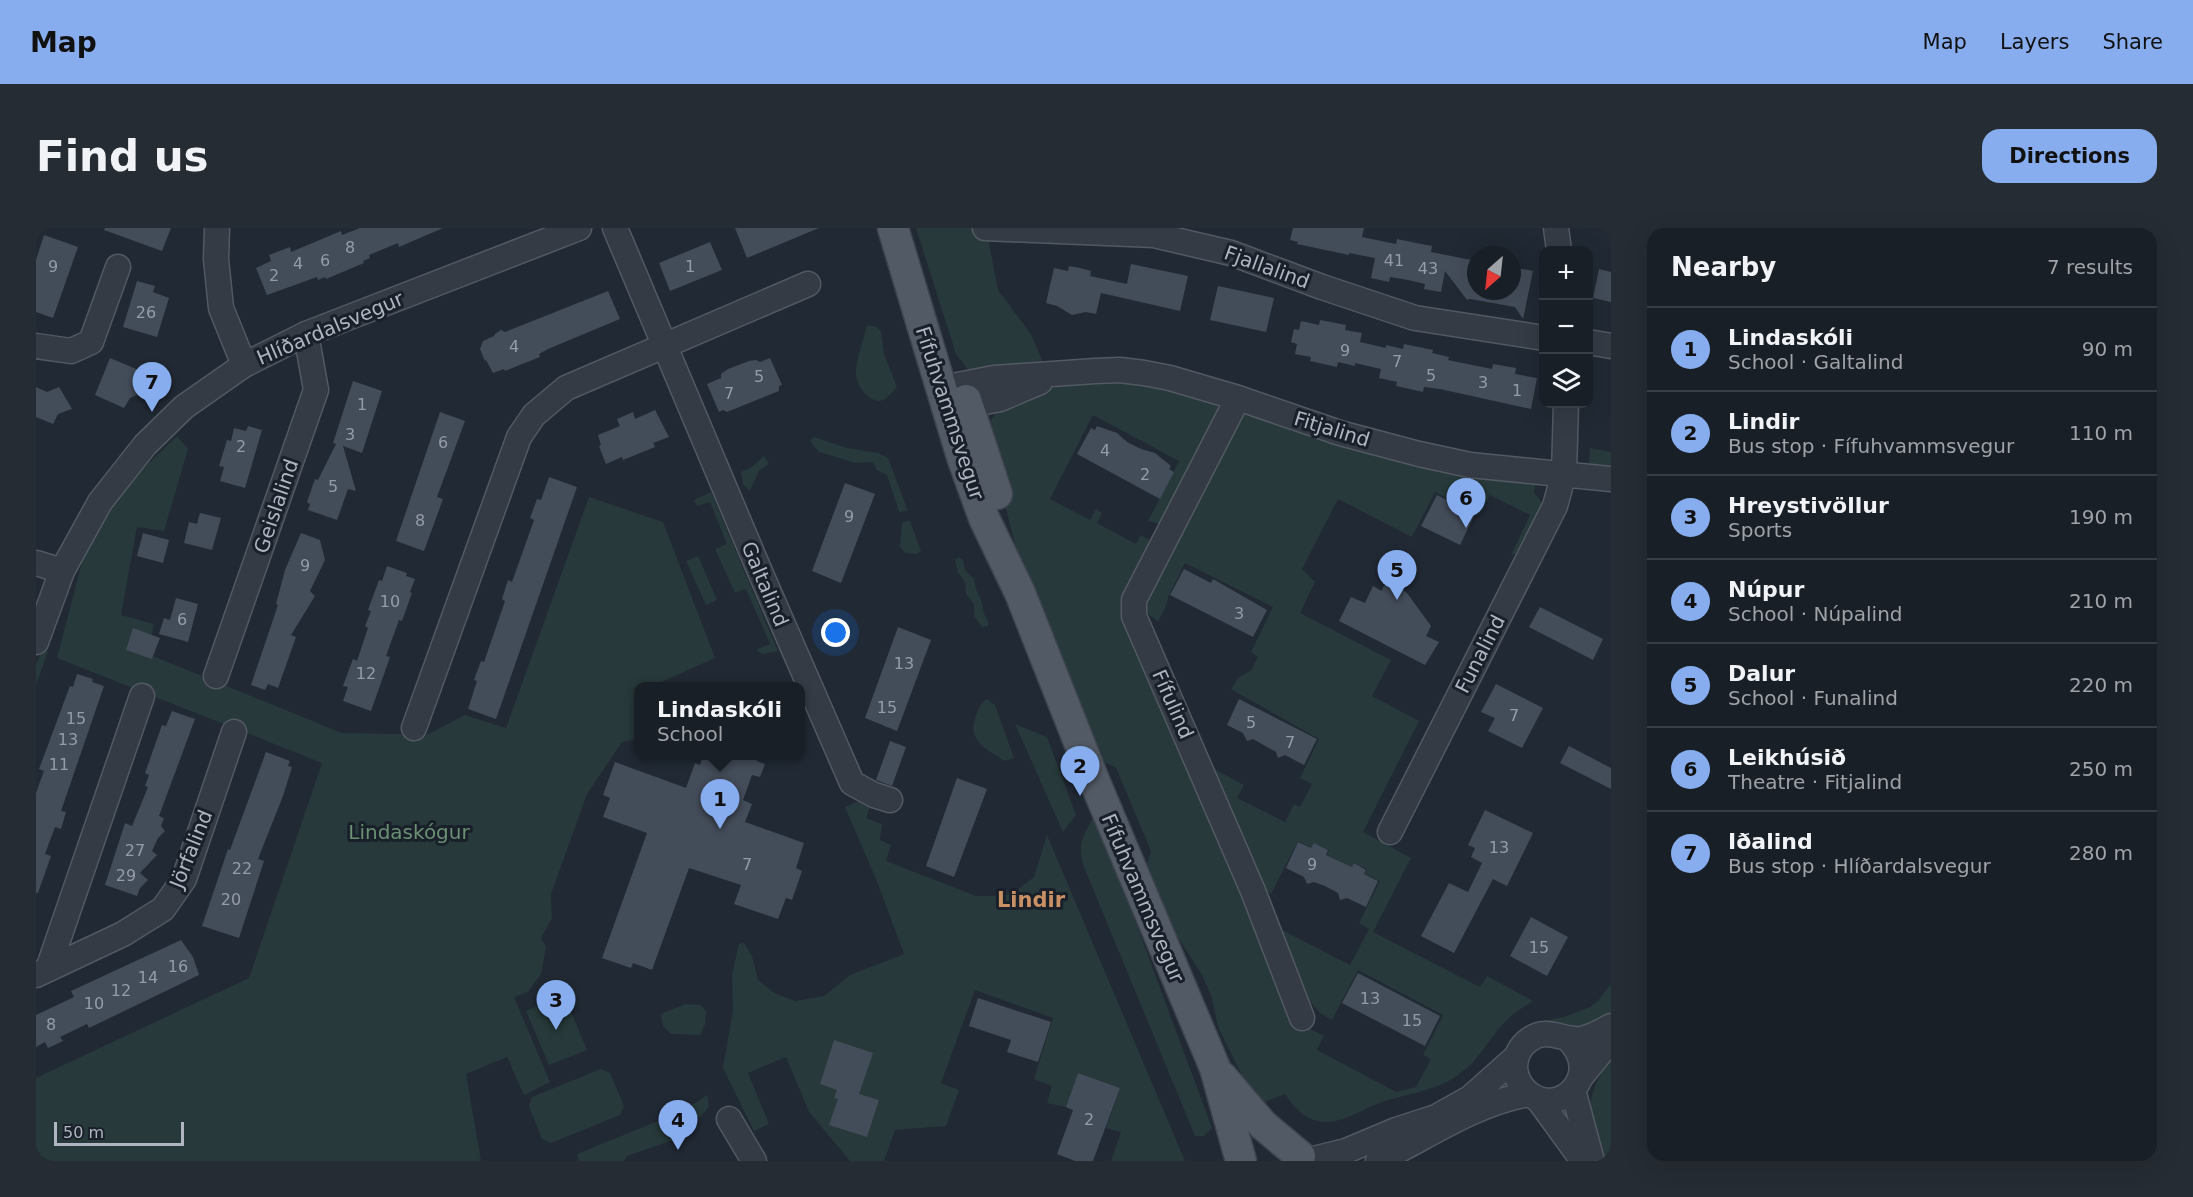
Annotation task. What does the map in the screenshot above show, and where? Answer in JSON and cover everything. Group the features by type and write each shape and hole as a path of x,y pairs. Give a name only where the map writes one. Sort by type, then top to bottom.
{"main road":[{"name":"Fífuhvammsvegur","path":"893,228 955,397 999,502 1020,594 1094,780 1215,1068 1241,1161"},
{"name":"Fífuhvammsvegur","path":"912,228 933,303 955,397"},
{"name":"Fífuhvammsvegur","path":"1215,1068 1242,1103 1263,1125 1306,1159"},
{"path":"1260,1161 1275,1154 1288,1153 1306,1159"}],"street":[{"path":"217,228 216,259 220,308 244,365"},
{"name":"Hlíðardalsvegur","path":"36,642 62,571 100,502 145,445 184,407 244,365 306,334 579,228"},
{"name":"Galtalind","path":"615,228 852,783 874,795 890,800"},
{"name":"Fjallalind","path":"985,228 1154,235 1231,253 1415,318 1539,337"},
{"path":"1556,228 1558,246"},
{"path":"36,346 71,351 91,342 118,267"},
{"path":"414,728 522,431 534,415 566,388 808,284"},
{"name":"Geislalind","path":"216,676 316,390 306,334"},
{"path":"1593,343 1611,346"},
{"name":"Fitjalind","path":"955,397 1000,399 1056,375 1095,371 1128,371 1170,378 1238,398 1340,433 1419,454 1470,465 1611,479"},
{"name":"Fífulind","path":"1238,398 1134,600 1134,616 1253,891 1302,1018"},
{"path":"1564,473 1566,408"},
{"name":"Funalind","path":"1390,832 1556,506 1564,473"},
{"path":"36,563 62,571"},
{"name":"Jörfalind","path":"42,972 142,696"},
{"name":"Jörfalind","path":"42,972 123,934 163,909 183,879 234,732"},
{"path":"1306,1159 1346,1151 1396,1130 1436,1117 1470,1098 1516,1057 1528,1040 1537,1035 1557,1034 1580,1039 1611,1026"},
{"path":"1567,1038 1581,1056 1582,1067 1577,1084 1592,1161"},
{"path":"1378,1161 1418,1142 1438,1128 1502,1100 1533,1096 1557,1100 1577,1084 1611,1040"},
{"path":"1516,1057 1517,1077 1522,1087 1533,1096 1583,1161"},
{"path":"729,1119 754,1161"}],"green space":[{"path":"916,228 986,228 998,290 1031,334 1046,369 969,371 956,354"},
{"path":"869,325 881,331 884,354 897,387 882,401 874,400 865,394 856,375 859,354 866,328"},
{"path":"1117,379 1214,399 1218,407 1161,524 1148,521 1179,461 1093,415 1050,499 1090,520 1096,509 1102,513 1097,523 1136,544 1141,535 1153,542 1121,607 1295,1021 1324,1036 1317,1050 1396,1092 1416,1087 1431,1059 1423,1055 1443,1015 1358,970 1332,1020 1320,1013 1308,999 1280,937 1282,930 1350,965 1369,929 1359,923 1380,881 1365,874 1367,869 1354,863 1352,867 1327,855 1329,850 1314,843 1311,848 1298,841 1271,894 1258,887 1213,775 1216,770 1244,785 1237,798 1285,822 1294,804 1300,807 1312,784 1300,778 1319,739 1231,689 1238,678 1251,670 1258,657 1251,652 1273,607 1185,563 1158,622 1147,613 1147,606 1156,583 1241,413 1251,410 1536,482 1534,493 1541,501 1541,508 1518,553 1511,555 1530,515 1490,495 1480,514 1435,492 1412,537 1338,499 1302,569 1315,582 1300,613 1391,660 1372,696 1419,721 1363,832 1411,858 1373,932 1480,987 1487,976 1533,1001 1507,1020 1469,1066 1443,1084 1388,1100 1331,1122 1307,1117 1293,1105 1285,1094 1259,1104 1247,1086 1218,1027 1212,998 1202,975 1156,903 1146,868 1151,851 1116,768 1097,758 1022,572 986,430 999,410 1038,392 1072,383"},
{"name":"Lindaskógur","path":"177,436 188,449 164,531 137,527 121,615 154,624 148,654 342,733 399,734 417,740 465,715 506,728 589,497 663,522 715,658 661,682 634,682 634,739 622,742 587,794 551,894 552,918 541,938 546,947 541,974 528,992 514,997 550,1082 524,1095 507,1057 466,1074 481,1161 36,1161 36,1078 249,978 322,763 57,658 82,562 99,526 126,485"},
{"path":"814,437 847,448 878,453 888,458 908,511 899,512 887,475 877,470 873,462 856,463 819,452 810,441"},
{"path":"1590,448 1611,452 1611,468 1589,464"},
{"path":"764,456 769,464 759,471 750,491 743,484 741,472 752,467"},
{"path":"711,492 778,651 763,654 757,651 770,644 746,589 735,593 715,549 727,544 710,502 697,506 694,500"},
{"path":"910,521 921,551 916,554 905,553 900,547 902,522"},
{"path":"698,556 717,600 706,605 686,561"},
{"path":"959,557 963,560 965,570 974,579 988,626 982,627 974,616 974,604 966,594 965,582 958,573 955,560"},
{"path":"44,649 48,652 36,685 36,664"},
{"path":"987,699 995,705 1014,758 1005,761 986,749 974,734 978,710"},
{"path":"1015,724 1047,737 1076,815 1063,832"},
{"path":"864,799 871,804 866,818 882,824 880,840 891,845 886,861 976,896 1003,896 1017,890 1034,877 1047,835 1185,1161 1111,1161 1121,1132 1106,1128 1120,1088 1078,1073 1066,1107 1047,1103 1052,1086 1034,1079 1053,1018 975,990 941,1083 959,1090 946,1126 895,1130 884,1161 850,1161 809,1112 786,1057 748,1073 769,1124 754,1131 723,1068 733,1010 732,974 739,944 744,943 752,956 758,980 774,993 795,1001 824,996 850,975 904,954 876,879 845,807"},
{"path":"1093,818 1106,842 1212,1128 1204,1136 1195,1136 1084,867 1081,847"},
{"path":"1611,984 1611,1019 1578,1029 1565,1024 1548,1024 1526,1030 1543,1021 1564,1017 1590,1007"},
{"path":"564,995 587,1050 549,1065 526,1011"},
{"path":"685,1004 701,1005 706,1011 705,1025 700,1035 671,1034 663,1026 661,1014"},
{"path":"1611,1058 1611,1161 1606,1161 1594,1132 1590,1109 1595,1086"},
{"path":"601,1069 610,1073 624,1106 620,1115 551,1143 542,1139 529,1106 532,1097"},
{"path":"707,1095 709,1107 700,1117 689,1116 680,1108 694,1104"},
{"path":"663,1119 673,1140 627,1156 624,1161 579,1161 577,1154"}],"building":[{"path":"105,228 171,228 162,251 104,230"},
{"path":"360,228 443,228 399,247 398,243 369,255 370,258 363,261 364,263 326,279 325,277 318,280 317,277 267,295 256,268 271,261 269,255 290,247 291,252 341,231 342,235"},
{"path":"735,228 819,228 747,258"},
{"path":"1293,228 1364,228 1362,237 1396,244 1397,239 1432,246 1431,252 1467,259 1467,300 1445,271 1441,292 1424,289 1425,284 1408,280 1390,277 1389,282 1371,278 1375,258 1297,244 1298,242 1290,240"},
{"path":"44,235 78,247 53,318 36,312 36,260"},
{"path":"710,242 722,270 670,291 659,263"},
{"path":"1131,264 1188,276 1180,311 1101,293 1096,314 1086,312 1072,315 1057,306 1046,303 1054,268 1068,271 1069,266 1080,268 1091,271 1090,276 1127,284"},
{"path":"1521,269 1533,271 1523,319 1515,307 1476,300 1521,300"},
{"path":"1599,269 1611,272 1611,302 1593,298"},
{"path":"137,281 155,286 153,292 169,298 157,337 123,327"},
{"path":"1218,286 1274,298 1266,332 1210,320"},
{"path":"608,291 620,319 548,349 539,354 540,357 505,371 504,369 493,373 485,361 480,349 483,341 501,330 505,332"},
{"path":"1320,320 1346,325 1345,330 1362,333 1360,342 1403,349 1404,344 1433,350 1432,353 1449,357 1448,360 1492,369 1493,364 1516,368 1515,374 1537,378 1531,409 1440,389 1424,387 1423,392 1396,386 1397,382 1379,378 1381,369 1338,362 1337,367 1310,361 1311,357 1295,354 1297,344 1291,342 1294,329 1299,330 1301,321 1319,325"},
{"path":"110,358 141,371 145,378 139,394 130,398 124,408 95,395"},
{"path":"770,358 782,385 779,386 779,391 727,412 723,410 719,412 707,384 721,378 721,374 728,369 749,361 760,362"},
{"path":"353,381 382,391 362,453 343,446 356,491 348,489 337,520 308,510 310,504 307,502 315,479 318,480 336,444 333,443"},
{"path":"36,387 47,392 59,387 72,409 58,414 53,424 36,417"},
{"path":"655,410 669,437 653,443 655,447 606,464 599,446 601,445 598,435 620,426 617,419 633,412 635,419"},
{"path":"440,412 465,421 437,497 443,499 424,551 396,541"},
{"path":"248,426 262,430 245,488 220,481 224,467 219,466 227,440 231,441 234,428 246,431"},
{"path":"1097,426 1117,433 1127,442 1141,449 1155,453 1171,466 1169,469 1174,472 1160,499 1077,454 1091,428 1095,430"},
{"path":"549,477 577,487 496,719 468,709 477,681 474,680 481,661 484,662 505,601 502,599 508,580 512,582 534,520 530,518 537,499 541,500"},
{"path":"845,483 875,494 841,583 812,571"},
{"path":"1437,495 1475,514 1460,545 1421,526"},
{"path":"200,513 221,518 212,550 184,543 189,522 197,524"},
{"path":"143,533 169,540 163,563 137,556"},
{"path":"301,533 320,540 325,560 310,591 315,596 291,635 296,637 278,688 268,684 265,690 251,685 278,605 276,604 285,570"},
{"path":"387,566 407,573 406,576 415,579 402,621 399,620 386,656 390,657 371,711 343,701 348,687 343,686 353,659 357,661 368,628 365,626 371,611 368,610"},
{"path":"1184,569 1211,583 1213,579 1267,610 1253,637 1170,595"},
{"path":"1394,583 1407,593 1431,626 1426,636 1439,642 1425,665 1339,621 1351,597 1365,603 1373,586 1382,591 1384,585 1392,589"},
{"path":"176,598 198,604 188,642 159,634 164,618 170,620"},
{"path":"1540,607 1603,639 1593,660 1529,627"},
{"path":"898,627 931,640 897,731 865,718"},
{"path":"133,628 160,638 152,659 126,650"},
{"path":"77,674 93,679 92,682 104,686 61,811 66,812 61,829 55,827 45,854 51,856 38,893 36,893 36,793 44,771 39,769 70,686 73,687"},
{"path":"1496,684 1543,708 1522,748 1488,731 1495,718 1481,712"},
{"path":"1239,699 1317,739 1304,765 1285,755 1278,758 1276,752 1253,739 1247,741 1243,733 1227,725"},
{"path":"172,711 195,719 159,816 164,818 161,826 165,831 158,838 152,851 157,855 140,873 148,880 140,888 137,896 105,885 125,823 132,826 148,787 145,786 149,775 145,773 162,725 166,726"},
{"path":"890,741 906,747 892,786 876,780"},
{"path":"1569,746 1611,768 1611,789 1560,763"},
{"path":"266,752 290,761 288,766 292,767 258,859 264,861 239,938 202,926 228,849 230,850"},
{"path":"702,760 757,760 765,764 760,777 752,775 743,800 752,804 745,822 804,843 796,868 802,871 792,900 786,898 778,919 734,904 741,885 689,868 652,970 633,963 631,968 602,958 647,833 603,817 610,798 603,795 615,762 686,788 695,763 700,765"},
{"path":"957,778 987,789 954,877 926,866"},
{"path":"1485,810 1533,833 1507,886 1493,879 1454,953 1421,936 1449,883 1468,892 1482,863 1471,857 1475,848 1468,845"},
{"path":"1298,842 1311,848 1314,843 1328,850 1326,855 1352,867 1354,863 1366,870 1364,874 1378,881 1366,907 1347,898 1340,900 1338,893 1325,886 1314,882 1307,884 1304,877 1286,868"},
{"path":"1531,917 1568,937 1547,976 1510,956"},
{"path":"181,940 193,957 199,975 89,1028 87,1024 60,1037 63,1041 48,1048 45,1042 36,1047 36,1015 74,997 71,991"},
{"path":"1358,973 1440,1016 1425,1046 1342,1003"},
{"path":"978,998 1051,1022 1038,1062 1007,1052 1011,1040 969,1026"},
{"path":"834,1040 873,1053 859,1094 879,1100 867,1137 829,1125 838,1099 834,1098 837,1090 820,1084"},
{"path":"1078,1073 1120,1088 1093,1161 1075,1161 1057,1154 1073,1110 1066,1107"}],"place":[{"name":"Iðalind","path":"152,412"},
{"name":"Leikhúsið","path":"1466,528"},
{"name":"Dalur","path":"1397,600"},
{"name":"Lindir","path":"1080,796"},
{"name":"Lindaskóli","path":"720,829"},
{"name":"Hreystivöllur","path":"556,1030"},
{"name":"Núpur","path":"678,1150"}],"district":[{"name":"Lindir","path":"1031,900"}]}
